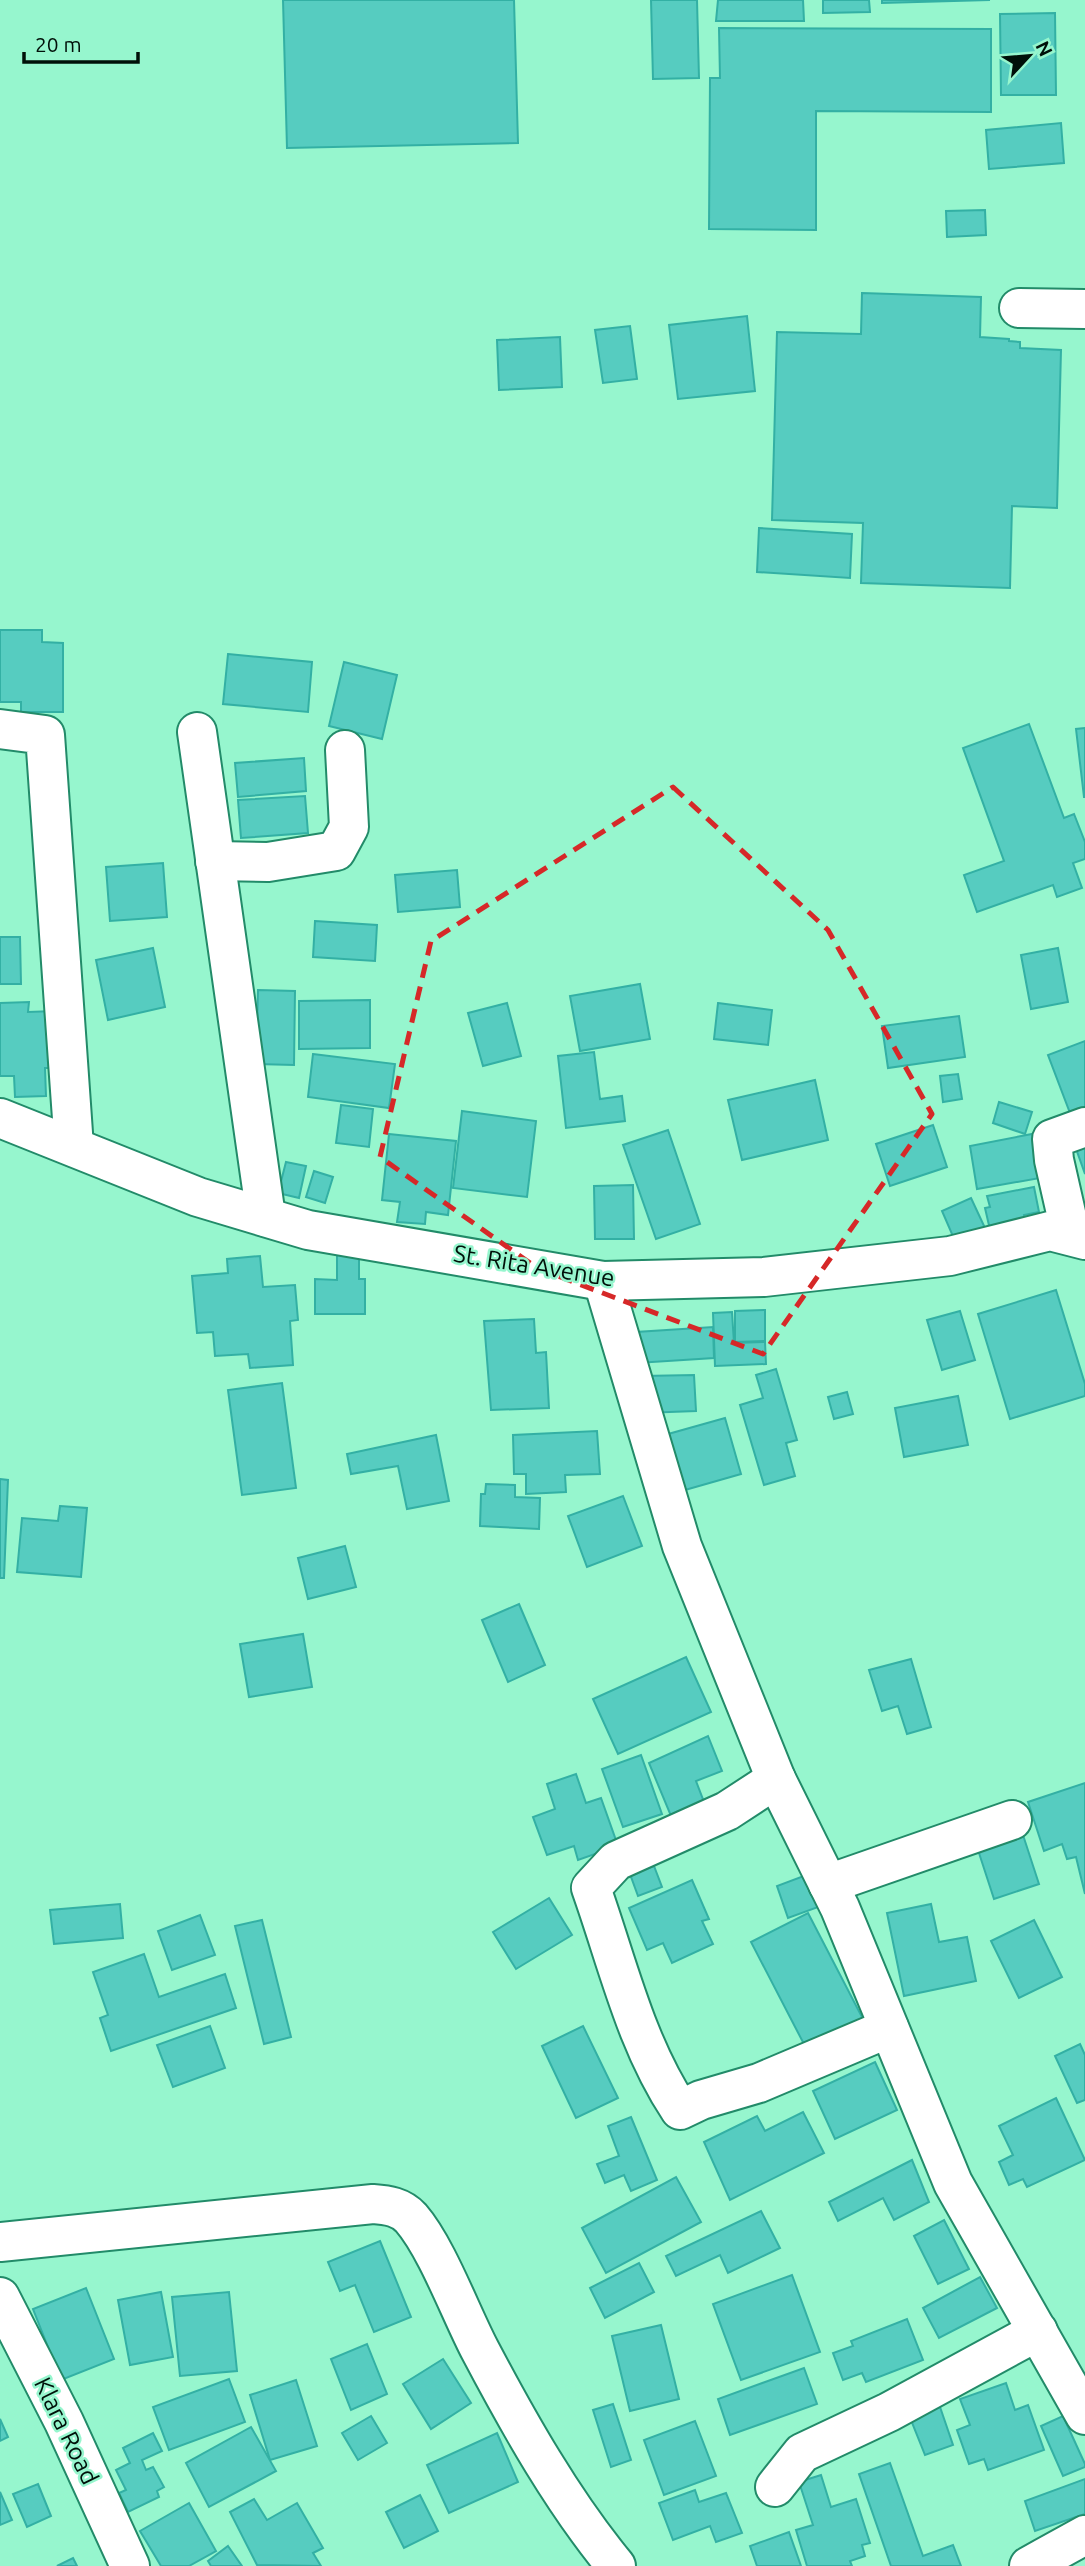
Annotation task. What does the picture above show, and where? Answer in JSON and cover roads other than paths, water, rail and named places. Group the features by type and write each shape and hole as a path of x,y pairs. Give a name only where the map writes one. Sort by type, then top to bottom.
{"street":[{"path":"1018,308 1085,309"},
{"path":"0,729 45,735 74,1147"},
{"path":"197,732 266,1217"},
{"path":"215,861 268,862 336,850 349,827 345,750"},
{"name":"St. Rita Avenue","path":"0,1118 198,1197 308,1230 603,1281 764,1277 950,1256 1050,1231 1078,1238"},
{"path":"1078,1238 1054,1160 1052,1139 1085,1127"},
{"path":"603,1281 682,1546 776,1779 828,1884 954,2183 1085,2415"},
{"path":"776,1779 727,1811 616,1861 591,1888 636,2028 665,2087 680,2110 701,2100 759,2083 889,2028"},
{"path":"828,1884 1012,1820"},
{"path":"0,2242 373,2204 393,2205 411,2217 481,2351 546,2463 616,2566"},
{"name":"Klara Road","path":"0,2297 64,2422 130,2566"},
{"path":"775,2487 802,2453 889,2412 1038,2331"},
{"path":"1028,2566 1085,2535"}]}
